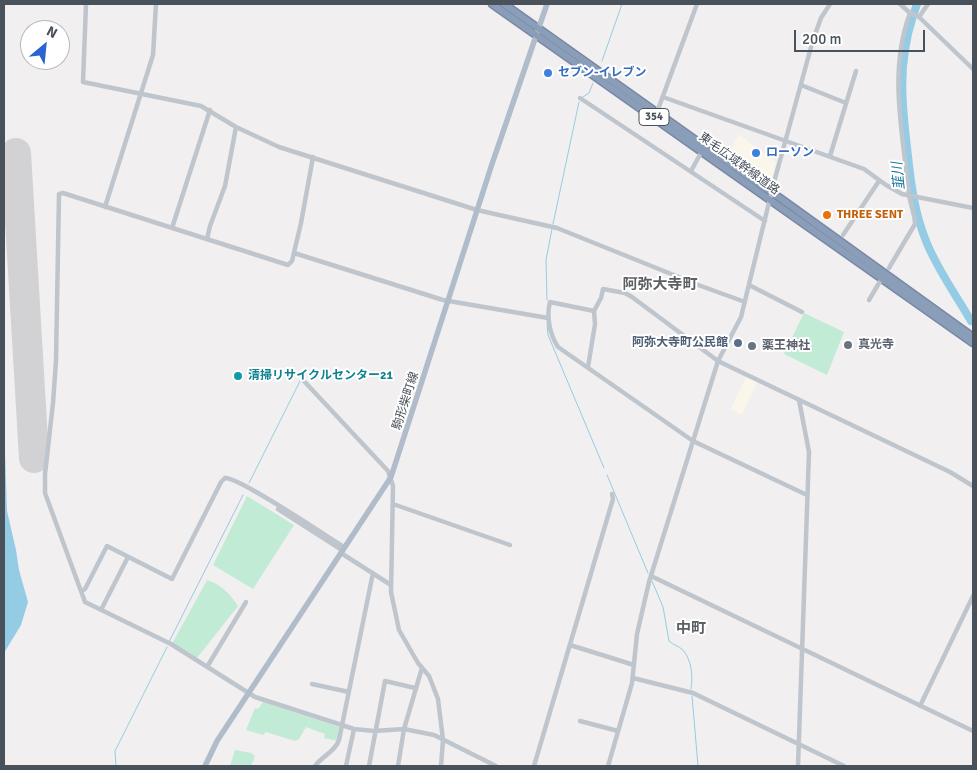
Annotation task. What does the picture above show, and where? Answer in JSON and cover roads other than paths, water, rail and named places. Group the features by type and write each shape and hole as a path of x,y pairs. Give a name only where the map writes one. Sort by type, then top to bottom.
{"highway":[{"name":"東毛広域幹線道路","path":"492,4 973,343"},
{"name":"東毛広域幹線道路","path":"504,4 772,192 973,337"}],"main road":[{"name":"駒形柴町線","path":"205,766 217,741 391,477 547,4"}],"street":[{"path":"86,4 83,82 201,106 236,127 271,144 478,210 557,228 745,302"},
{"path":"105,207 154,50 156,4"},
{"path":"657,112 696,4"},
{"path":"608,766 633,678 640,616 650,576 718,361 737,327 745,302 772,192 816,30 830,4"},
{"path":"900,4 910,13 919,17 973,69"},
{"path":"919,17 928,4"},
{"path":"889,268 916,222 898,94 897,74 902,40 910,13"},
{"path":"830,156 856,71"},
{"path":"801,85 846,103"},
{"path":"663,97 864,169 897,192 973,208"},
{"path":"580,98 765,221"},
{"path":"172,228 210,110"},
{"path":"207,239 225,186 236,127"},
{"path":"691,171 702,151"},
{"path":"313,157 294,253 291,264 288,265 63,193 59,196 56,361 45,474 46,493 85,602 171,644 255,697 354,729 374,731 404,729 434,735 496,766"},
{"path":"843,236 879,180"},
{"path":"294,253 448,301 548,318"},
{"path":"869,300 882,278"},
{"path":"749,285 802,312"},
{"path":"588,367 595,324 594,311 601,298 603,289 625,293 718,361 950,472 973,486"},
{"path":"594,311 550,302 548,318 551,332 558,347 693,441 807,495"},
{"path":"303,380 388,471 391,477 393,486 391,585 399,630 429,676 438,699 443,740 442,766"},
{"path":"798,766 808,449 799,400"},
{"path":"82,591 85,589 107,546 172,579 225,478 230,478 253,490 391,585"},
{"path":"534,766 613,499 612,494"},
{"path":"393,504 510,545"},
{"path":"101,610 128,557"},
{"path":"315,766 336,746 342,726 373,573"},
{"path":"650,576 973,732"},
{"path":"920,706 973,596"},
{"path":"206,667 246,602"},
{"path":"570,645 634,665"},
{"path":"398,766 404,729 422,668"},
{"path":"633,678 693,694 844,766"},
{"path":"369,766 374,731 385,681 415,688"},
{"path":"312,684 349,692"},
{"path":"580,721 618,731"},
{"path":"346,766 354,729"}],"water":[{"path":"4,422 7,511 19,570 28,602 21,625 4,653"}],"waterway":[{"path":"602,61 622,4"},
{"name":"韮川","path":"914,13 917,4"},
{"name":"韮川","path":"913,16 905,52 902,86 904,120 914,199 922,231 930,251 971,321"},
{"path":"583,97 589,93 593,83"},
{"path":"553,224 579,102"},
{"path":"547,300 546,260 552,229"},
{"path":"547,324 548,335 604,468"},
{"path":"249,483 304,370"},
{"path":"607,475 648,573"},
{"path":"169,642 243,495"},
{"path":"652,581 663,607 669,641 683,650 690,664 692,674 691,689"},
{"path":"116,766 115,751 167,647"},
{"path":"692,696 698,766"}],"place":[{"name":"セブン-イレブン","path":"548,73"},
{"name":"ローソン","path":"756,153"},
{"name":"THREE SENT","path":"827,215"},
{"name":"阿弥大寺町公民館","path":"738,343"},
{"name":"真光寺","path":"848,345"},
{"name":"薬王神社","path":"752,346"},
{"name":"清掃リサイクルセンター21","path":"238,376"}],"district":[{"name":"阿弥大寺町","path":"660,285"},
{"name":"中町","path":"691,629"}]}
